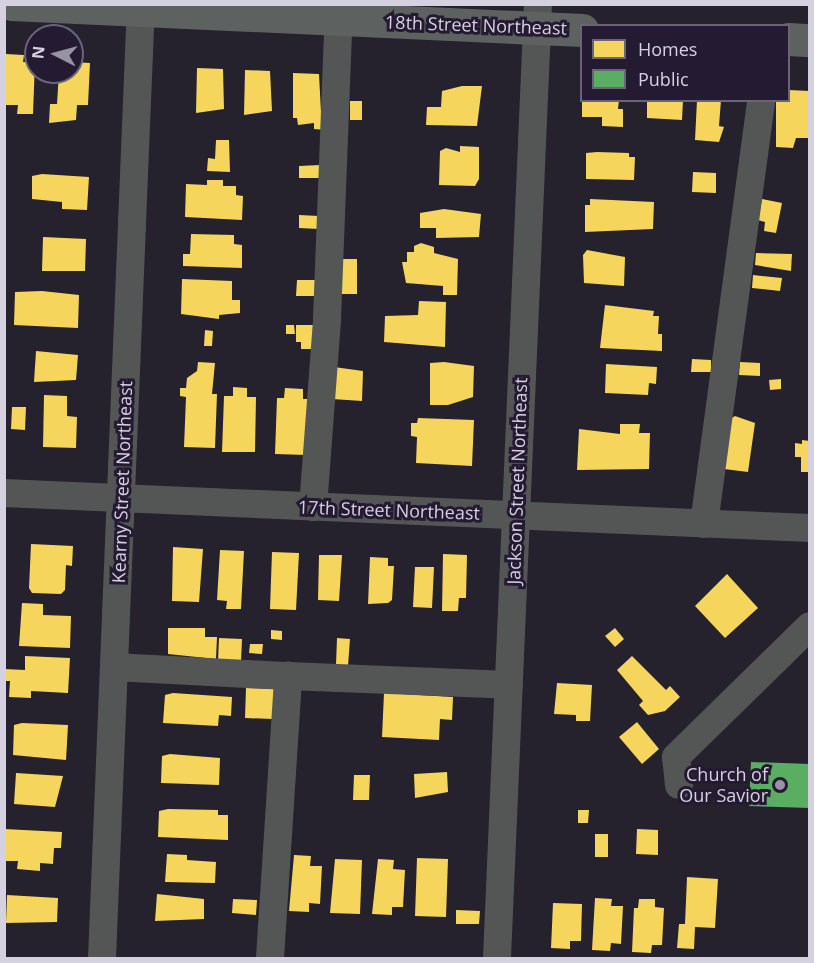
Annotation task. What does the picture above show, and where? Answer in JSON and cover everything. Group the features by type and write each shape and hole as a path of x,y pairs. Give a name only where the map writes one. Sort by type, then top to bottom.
{"main road":[{"name":"18th Street Northeast","path":"11,4 537,16 580,29"},
{"path":"790,39 810,40"}],"street":[{"name":"Kearny Street Northeast","path":"102,958 141,7"},
{"path":"313,507 327,319 338,12"},
{"name":"Jackson Street Northeast","path":"497,958 537,16"},
{"path":"704,524 761,102"},
{"name":"17th Street Northeast","path":"4,494 810,528"},
{"path":"679,785 676,757 810,626"},
{"path":"114,667 508,685"},
{"path":"270,958 288,676"}],"building: Homes":[{"path":"6,54 24,55 24,84 34,84 33,114 17,114 18,105 4,105"},
{"path":"84,63 90,63 88,105 77,105 76,120 49,123 50,104 57,104 58,84 84,84"},
{"path":"197,68 223,69 224,109 196,113"},
{"path":"245,70 270,71 272,111 244,115"},
{"path":"293,73 319,74 321,112 326,130 314,129 314,123 298,125 297,118 293,118"},
{"path":"462,86 482,86 477,126 426,125 427,107 441,107 442,91"},
{"path":"790,90 810,91 808,138 796,138 793,148 776,147 776,102 790,102"},
{"path":"350,101 362,101 362,120 350,120"},
{"path":"582,102 619,102 618,109 623,109 623,127 602,126 602,117 582,117"},
{"path":"647,102 683,102 682,120 647,118"},
{"path":"697,102 721,102 719,126 724,127 719,142 695,140"},
{"path":"216,140 229,140 230,172 207,171 208,158 215,159"},
{"path":"460,146 479,147 479,179 475,186 439,185 440,151 446,148 460,152"},
{"path":"586,153 629,153 629,157 635,157 634,180 586,179"},
{"path":"320,165 320,178 299,178 299,166"},
{"path":"693,172 716,173 716,193 692,192"},
{"path":"42,174 89,177 87,210 62,209 62,202 32,199 32,176"},
{"path":"207,180 223,180 223,186 236,186 236,195 243,196 242,220 185,217 186,184 207,185"},
{"path":"590,199 654,202 653,229 585,232 585,205 590,205"},
{"path":"762,199 782,203 776,233 764,231 765,222 758,220"},
{"path":"444,209 481,214 479,237 436,238 436,228 420,228 420,213"},
{"path":"299,215 319,216 319,229 299,228"},
{"path":"191,234 234,235 234,244 242,245 242,268 183,266 183,254 190,254"},
{"path":"43,237 86,239 85,271 42,271"},
{"path":"421,243 434,247 434,253 458,259 457,295 443,295 443,286 406,283 402,262 407,262 407,252 414,252 414,246"},
{"path":"587,250 625,257 624,286 584,283 583,255"},
{"path":"756,253 792,254 791,271 755,265"},
{"path":"339,259 357,259 357,294 339,294"},
{"path":"753,275 782,278 780,291 752,288"},
{"path":"182,279 232,281 232,300 240,300 240,313 219,315 219,319 181,314"},
{"path":"297,280 318,280 317,296 296,296"},
{"path":"42,291 79,295 78,328 14,325 15,292"},
{"path":"419,301 446,302 445,347 384,342 385,316 418,315"},
{"path":"605,305 654,311 653,316 659,316 658,334 662,334 662,351 600,348"},
{"path":"286,325 294,325 295,334 286,334"},
{"path":"296,325 318,325 317,349 301,349 301,342 296,342"},
{"path":"205,330 213,331 212,346 204,346"},
{"path":"36,351 78,355 76,380 34,382"},
{"path":"692,359 711,360 711,372 691,372"},
{"path":"198,362 215,363 212,394 217,394 215,448 184,447 186,397 180,396 180,388 186,388 187,378 197,371"},
{"path":"444,362 474,366 473,397 448,405 430,405 430,363"},
{"path":"740,362 760,363 760,376 739,375"},
{"path":"606,364 657,367 656,384 649,383 648,395 605,393"},
{"path":"334,367 363,371 362,401 332,399"},
{"path":"781,379 781,389 770,390 769,380"},
{"path":"233,387 247,388 247,397 256,397 255,452 222,452 224,396 233,396"},
{"path":"285,388 303,389 303,399 310,399 307,455 275,454 277,398 284,398"},
{"path":"44,395 67,396 67,416 77,417 76,448 43,447"},
{"path":"12,407 26,407 25,430 11,429"},
{"path":"735,416 755,423 748,472 724,469 730,419"},
{"path":"418,418 474,420 472,466 416,463 417,437 411,436 411,423 417,423"},
{"path":"620,424 640,424 639,433 650,433 649,469 577,470 579,429 620,434"},
{"path":"802,440 810,441 810,472 801,472 801,457 795,457 795,443 802,444"},
{"path":"31,544 73,546 72,566 66,565 65,590 61,594 32,593 29,588"},
{"path":"173,547 203,549 199,602 172,601"},
{"path":"220,550 244,551 241,609 226,609 227,601 217,600"},
{"path":"272,552 299,553 296,610 270,609"},
{"path":"443,554 467,555 466,598 459,598 458,611 442,611"},
{"path":"319,555 342,555 339,601 318,600"},
{"path":"370,557 388,558 388,566 394,566 392,600 388,603 368,604"},
{"path":"415,567 434,567 432,608 413,607"},
{"path":"727,574 758,608 725,638 695,606"},
{"path":"22,603 43,604 43,615 71,616 70,648 19,646"},
{"path":"168,628 205,628 205,637 217,637 216,659 168,654"},
{"path":"615,628 624,639 615,647 605,636"},
{"path":"271,630 282,631 282,640 271,639"},
{"path":"219,638 242,639 241,662 218,661"},
{"path":"337,638 350,639 348,666 336,665"},
{"path":"250,644 263,644 262,654 249,653"},
{"path":"25,656 70,658 68,693 31,691 31,698 9,697 10,681 4,681 4,669 25,670"},
{"path":"632,656 666,690 670,686 680,697 665,711 648,715 639,705 643,701 617,670"},
{"path":"557,683 592,685 590,721 576,721 576,715 554,714"},
{"path":"246,688 274,689 273,719 245,718"},
{"path":"173,693 232,697 231,716 219,715 218,726 163,723 165,695"},
{"path":"384,693 453,697 452,720 440,719 439,740 382,737"},
{"path":"637,722 659,749 642,764 619,737"},
{"path":"22,723 68,725 66,760 13,755 14,725"},
{"path":"170,754 220,758 219,785 161,783 162,756"},
{"path":"447,772 448,792 415,798 414,774"},
{"path":"16,773 63,776 55,807 14,804"},
{"path":"354,775 370,775 369,800 353,800"},
{"path":"168,809 218,810 218,815 228,815 228,840 158,837 159,811"},
{"path":"578,810 589,810 588,823 578,823"},
{"path":"4,829 62,832 61,848 54,848 53,864 40,863 40,871 17,869 18,861 4,861"},
{"path":"637,829 658,830 658,855 636,854"},
{"path":"595,834 608,834 608,857 595,857"},
{"path":"167,854 187,855 187,860 216,862 215,883 165,882"},
{"path":"294,855 311,856 310,866 322,866 320,904 309,903 309,912 289,911"},
{"path":"417,858 448,859 446,917 415,916"},
{"path":"335,859 362,860 360,914 330,913"},
{"path":"378,859 394,860 393,869 405,870 403,907 392,907 392,915 372,914"},
{"path":"687,877 718,879 715,928 695,927 694,949 677,948 679,924 685,924"},
{"path":"157,894 204,899 204,919 155,921"},
{"path":"7,895 58,898 57,922 6,923"},
{"path":"595,898 612,899 611,906 623,906 621,944 611,943 610,951 592,950"},
{"path":"233,899 257,900 256,915 232,913"},
{"path":"639,899 655,899 655,907 664,908 662,945 652,945 651,953 632,952 634,908 638,908"},
{"path":"553,903 582,904 581,941 570,941 570,949 551,948"},
{"path":"456,910 480,911 479,924 456,924"}],"building: Public":[{"name":"Church of Our Savior","path":"751,762 810,764 810,808 749,806"}],"place":[{"name":"Church of Our Savior","path":"780,785"}]}
